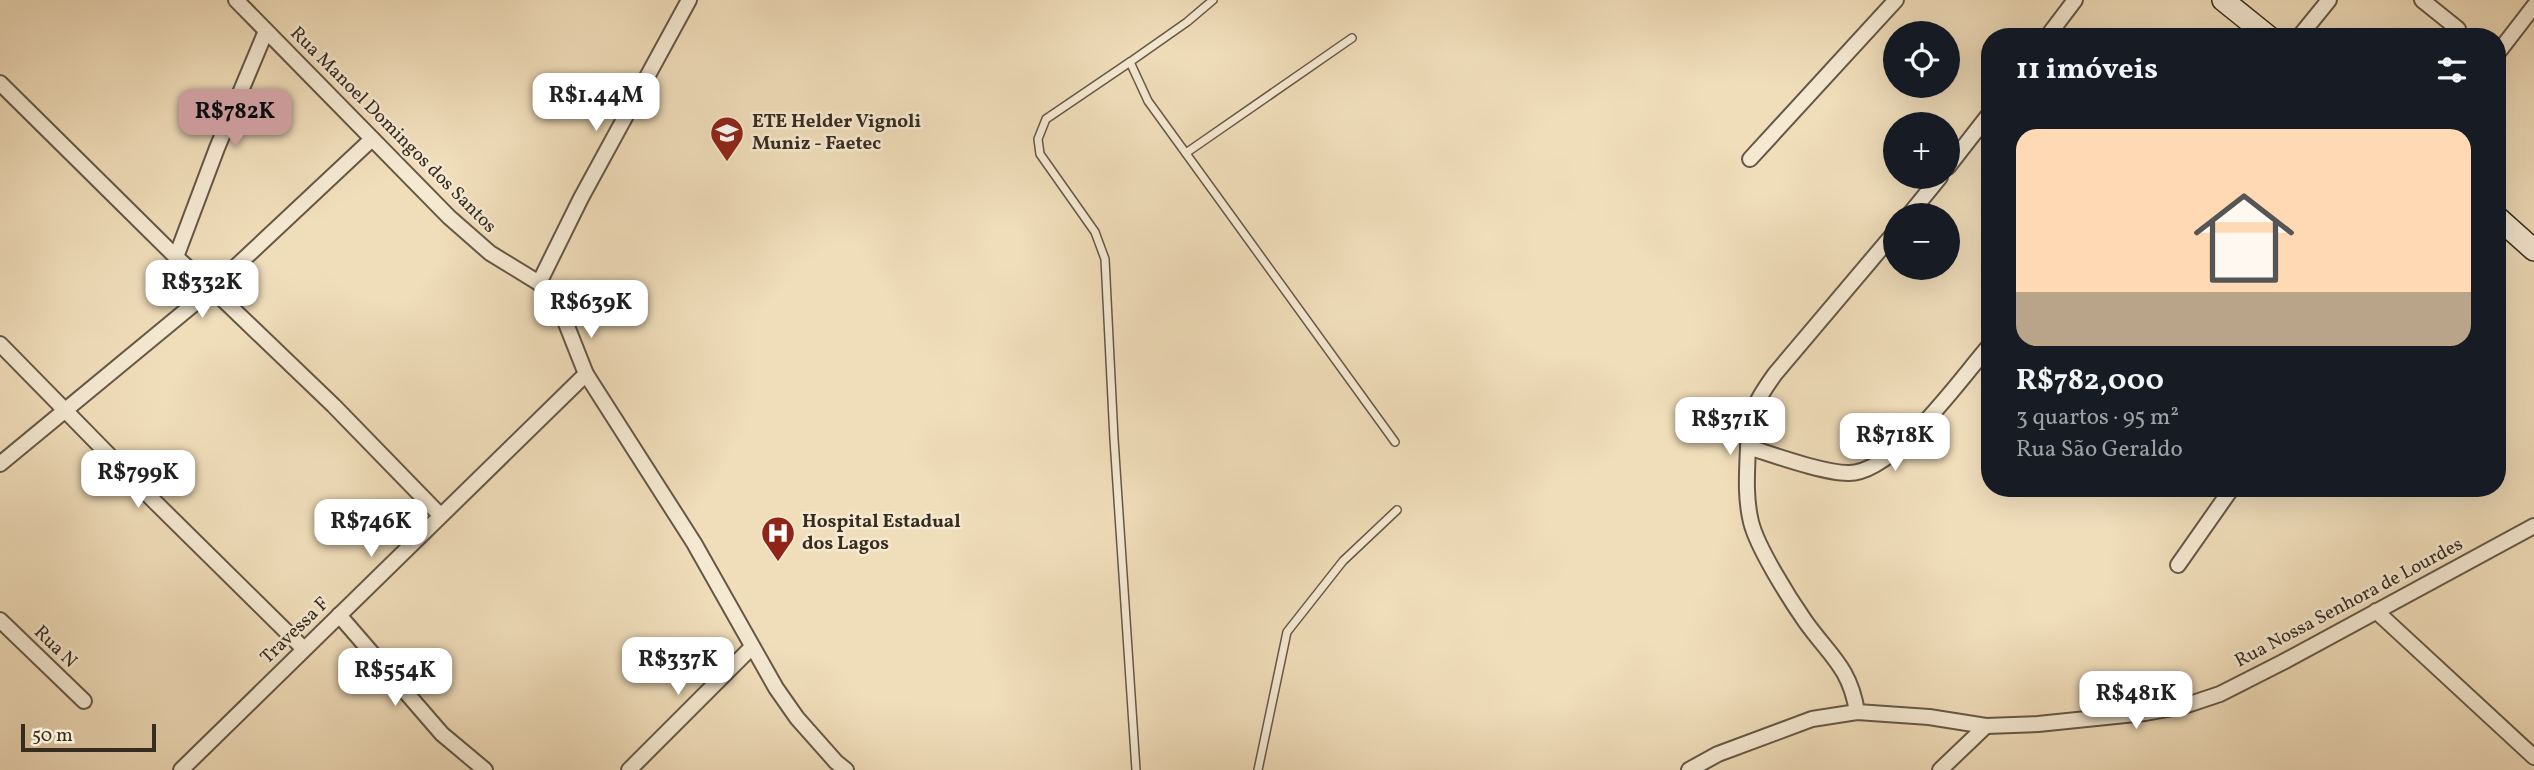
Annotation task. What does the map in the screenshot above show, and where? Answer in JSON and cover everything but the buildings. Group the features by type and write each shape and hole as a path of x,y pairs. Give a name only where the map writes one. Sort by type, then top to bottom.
{"street":[{"name":"Rua Manoel Domingos dos Santos","path":"236,0 449,217 490,253 538,283 563,316 586,374 694,543 752,647 797,718 846,770"},
{"path":"538,283 580,198 689,0"},
{"path":"1749,159 1896,0"},
{"path":"2054,28 2075,0"},
{"path":"2223,0 2253,28"},
{"path":"2306,28 2329,0"},
{"path":"2422,0 2457,28"},
{"path":"2506,42 2534,6"},
{"path":"176,257 217,148 266,31"},
{"path":"0,83 176,257 334,406 440,515"},
{"path":"1960,152 1981,125"},
{"path":"0,464 212,289 372,139"},
{"path":"1919,203 1930,189"},
{"path":"2506,225 2534,250"},
{"path":"1857,712 1844,669 1819,641 1795,607 1752,526 1745,472 1752,411 1760,394 1883,246"},
{"path":"0,344 304,649"},
{"path":"1748,447 1849,474 1873,468 1896,451 1923,424 1981,356"},
{"name":"Travessa F","path":"181,770 586,374"},
{"path":"2179,565 2226,497"},
{"name":"Rua Nossa Senhora de Lourdes","path":"1689,770 1718,754 1812,719 1857,712 1929,717 1986,726 2038,724 2145,713 2184,706 2230,688 2534,526"},
{"path":"2376,611 2534,757"},
{"path":"339,615 442,734 485,770"},
{"name":"Rua N","path":"0,620 84,701"},
{"path":"629,770 752,647"},
{"path":"1940,770 1986,726"}],"lane":[{"path":"1136,770 1105,259 1095,232 1040,154 1038,139 1046,119 1187,22 1213,0"},
{"path":"1186,153 1352,38"},
{"path":"1130,62 1148,101 1395,442"},
{"path":"1258,770 1287,632 1343,561 1397,510"}],"place":[{"name":"ETE Helder Vignoli Muniz - Faetec","path":"727,163"},
{"name":"Hospital Estadual dos Lagos","path":"778,563"}]}
